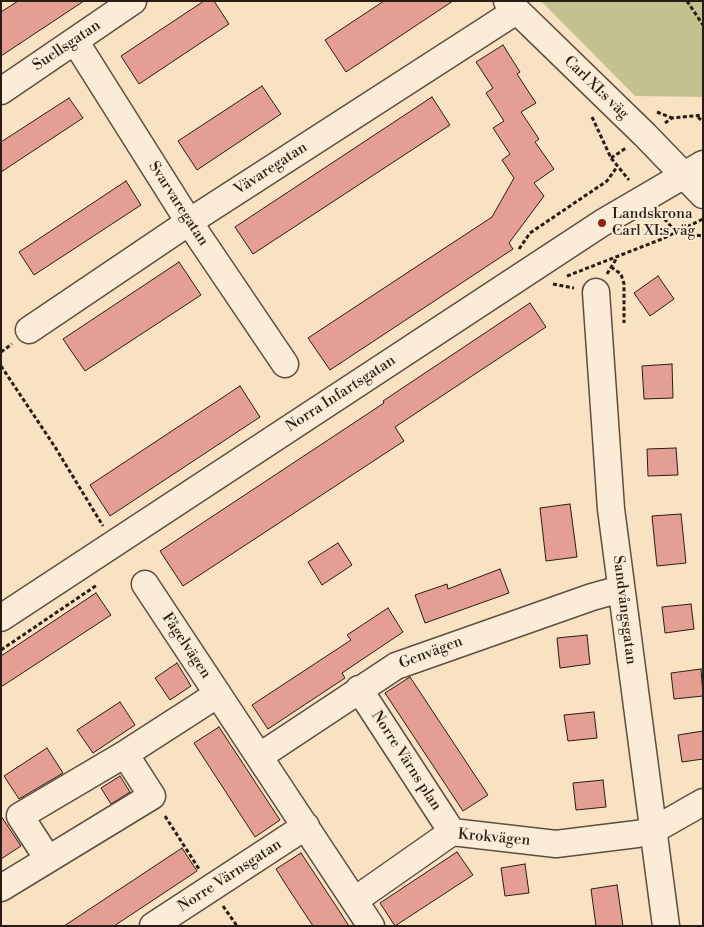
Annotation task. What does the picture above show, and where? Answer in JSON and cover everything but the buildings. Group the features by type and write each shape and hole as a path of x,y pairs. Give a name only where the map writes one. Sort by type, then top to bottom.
{"street":[{"name":"Suellsgatan","path":"1,91 133,1"},
{"name":"Carl XI:s väg","path":"511,6 694,170 703,195"},
{"name":"Vävaregatan","path":"29,330 511,6"},
{"name":"Svarvaregatan","path":"75,41 189,222 285,364"},
{"name":"Norra Infartsgatan","path":"1,618 644,197 694,170"},
{"name":"Sandvångsgatan","path":"596,292 611,509 666,926"},
{"name":"Fågelvägen","path":"145,584 371,926"},
{"name":"Genvägen","path":"260,756 396,666 592,597 621,589"},
{"name":"Norre Värns plan","path":"359,689 452,832"},
{"path":"48,859 20,816 125,754 218,694"},
{"path":"1,888 152,796 125,754"},
{"path":"652,831 703,802"},
{"name":"Norre Värnsgatan","path":"153,926 306,826"},
{"name":"Krokvägen","path":"355,900 452,832 556,844 652,831"}],"path":[{"path":"687,1 703,25"},
{"path":"589,110 611,158 644,197 677,233 703,236"},
{"path":"698,116 703,122"},
{"path":"677,233 703,219"},
{"path":"1,366 55,447 114,543"},
{"path":"152,796 236,926"}],"shaded area":[{"path":"541,1 703,1 703,97 635,96"}],"place":[{"name":"Landskrona Carl XI:s väg","path":"602,223"}]}
